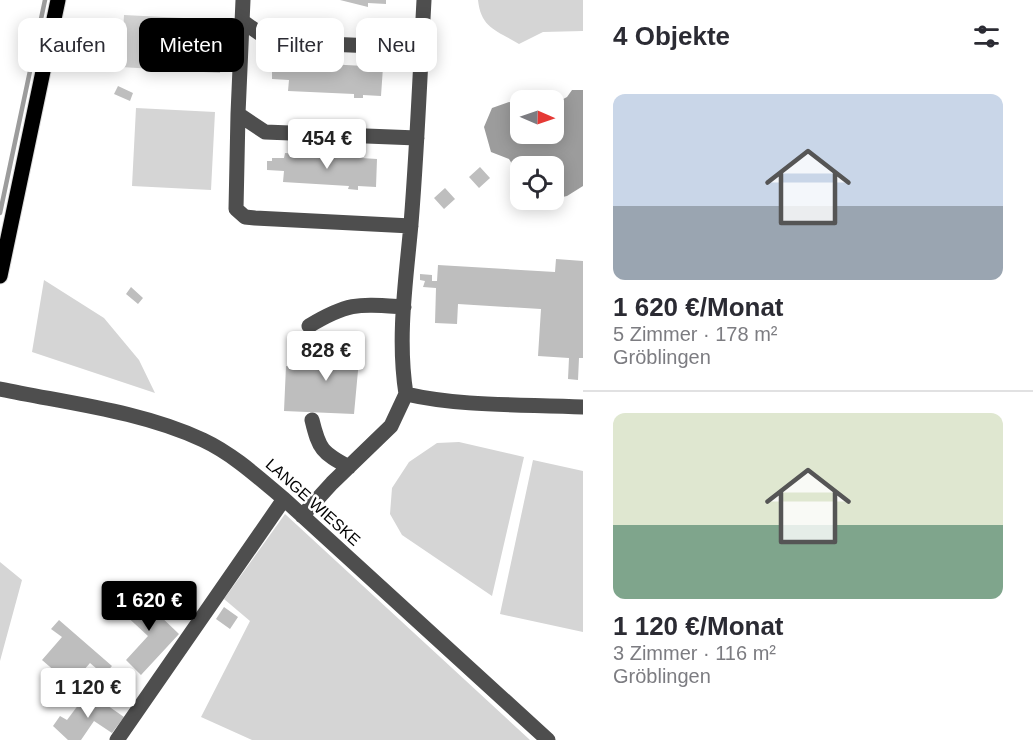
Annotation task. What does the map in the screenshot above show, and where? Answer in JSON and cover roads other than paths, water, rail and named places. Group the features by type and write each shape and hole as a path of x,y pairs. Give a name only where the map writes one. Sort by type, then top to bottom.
{"main road":[{"path":"0,276 58,0"}],"street":[{"path":"242,18 243,0"},
{"path":"423,18 424,0"},
{"path":"244,22 262,35 279,42 356,45"},
{"path":"240,72 236,209 245,217 411,226"},
{"path":"302,516 391,426 406,393 402,366 404,307 421,72"},
{"path":"238,114 265,132 417,138"},
{"path":"309,326 336,309 359,304 404,307"},
{"name":"LANGE WIESKE","path":"0,389 149,420 204,441 246,468 284,499 548,740"},
{"path":"406,393 428,399 462,402 583,407"},
{"path":"312,420 318,444 331,458 349,467"},
{"path":"117,740 284,499"}],"waterway":[{"path":"0,213 45,0"}]}
